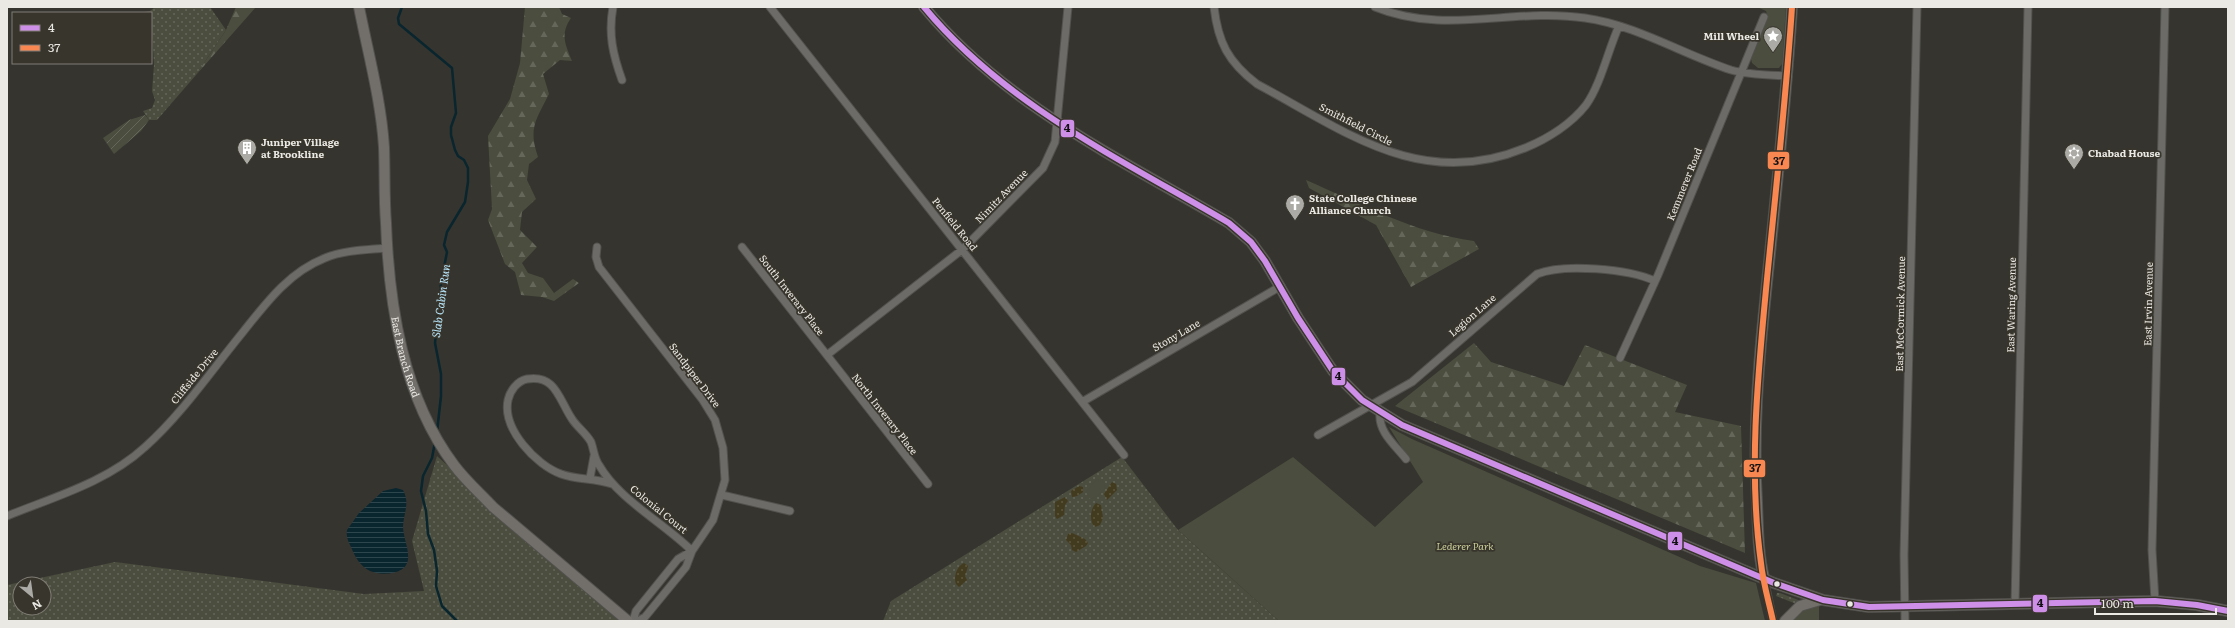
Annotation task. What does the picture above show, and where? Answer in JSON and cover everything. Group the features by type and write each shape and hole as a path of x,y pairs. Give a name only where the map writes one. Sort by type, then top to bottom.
{"main road":[{"name":"East Branch Road","path":"359,7 380,111 384,147 387,248 400,338 407,372 424,414 448,457 462,475 493,507 628,621"},
{"path":"924,7 974,58 1016,94 1057,122 1229,223 1251,242 1265,260 1298,318 1325,359 1344,383 1369,406 1402,425 1764,578 1823,600 1870,607 1904,608 2155,601 2197,605 2228,611"},
{"path":"1764,578 1761,564 1756,491 1759,352 1788,76 1792,7"},
{"path":"1785,621 1793,611 1802,605 1823,600"}],"street":[{"path":"613,7 610,34 613,55 622,80"},
{"name":"Penfield Road","path":"770,7 963,249 1124,455"},
{"name":"Nimitz Avenue","path":"827,355 963,249 1043,168 1055,142 1068,7"},
{"name":"Smithfield Circle","path":"1214,7 1217,29 1230,58 1242,72 1257,84 1374,147 1410,159 1444,163 1472,162 1512,153 1556,131 1577,114 1586,104 1619,26"},
{"path":"1375,7 1407,17 1438,21 1564,16 1595,19 1619,26 1741,72 1788,76"},
{"name":"East McCormick Avenue","path":"1905,621 1904,608 1917,7"},
{"name":"East Waring Avenue","path":"2015,604 2028,7"},
{"name":"East Irvin Avenue","path":"2155,601 2152,556 2165,7"},
{"name":"Kemmerer Road","path":"1620,358 1655,281 1764,17"},
{"name":"Sandpiper Drive","path":"596,247 596,257 599,267 712,414 723,448 725,467 722,495 713,520 692,551 686,567 645,617 638,621"},
{"name":"South Inverary Place","path":"742,247 827,355"},
{"name":"Cliffside Drive","path":"7,516 105,476 144,448 188,399 273,295 296,274 310,264 337,254 387,248"},
{"name":"Legion Lane","path":"1318,435 1412,382 1537,274 1557,269 1617,270 1636,273 1655,281"},
{"name":"Stony Lane","path":"1082,402 1281,286"},
{"name":"North Inverary Place","path":"827,355 928,484"},
{"path":"540,378 549,382 556,389 573,421 590,442 598,465 612,484 590,478 563,475 538,461 526,449 516,433 507,409 509,397 513,387 525,379 540,378"},
{"path":"1380,413 1380,419 1385,433 1406,458"},
{"path":"590,478 594,454"},
{"name":"Colonial Court","path":"612,484 692,551"},
{"path":"722,495 790,511"},
{"name":"Sandpiper Drive","path":"633,621 636,611 678,559 692,551"},
{"path":"1764,578 1773,621"}],"green space":[{"path":"155,7 210,7 226,30 196,75 157,120 149,120 143,111 152,108 155,100 152,91 154,65 152,12 145,12 150,11"},
{"path":"236,7 256,7 196,75 226,30"},
{"path":"525,7 559,7 562,14 571,18 566,29 565,39 572,61 560,60 543,74 549,94 535,124 534,139 538,157 529,164 527,180 536,199 522,212 520,230 537,247 522,263 528,273 543,278 554,293 573,279 579,283 554,301 542,297 521,295 515,272 505,264 488,220 492,209 488,136 510,99 520,63"},
{"path":"1757,7 1786,7 1782,64 1779,68 1758,68 1752,63 1751,59 1768,18 1766,11"},
{"path":"145,115 149,120 141,131 114,154 103,138 129,120"},
{"path":"1306,180 1409,225 1452,237 1474,241 1479,249 1411,287 1376,225 1309,188"},
{"path":"1474,343 1491,362 1564,386 1585,345 1687,385 1675,412 1741,426 1745,553 1395,406"},
{"name":"Lederer Park","path":"1389,427 1412,439 1700,566 1756,583 1765,621 1279,621 1178,530 1293,457 1375,527 1423,482"},
{"path":"437,456 493,507 628,621 7,621 7,585 12,584 12,616 52,616 52,576 49,576 115,562 364,594 424,591 412,541"},
{"path":"1122,457 1178,530 1279,621 883,621 891,601"},
{"path":"1097,479 1104,483 1105,489 1097,496 1090,499 1086,492"},
{"path":"1777,593 1801,601 1799,605 1776,596"},
{"path":"1810,606 1819,606 1819,621 1789,621 1795,613"}],"sand":[{"path":"1112,482 1116,484 1117,490 1107,500 1104,494"},
{"path":"1079,486 1083,487 1083,492 1072,497 1071,491"},
{"path":"1065,497 1068,501 1065,505 1064,515 1057,519 1055,516 1055,502"},
{"path":"1096,503 1101,505 1103,518 1100,525 1095,527 1091,519 1091,515 1092,509"},
{"path":"1072,533 1085,539 1088,543 1076,552 1072,550 1071,545 1066,540 1068,534"},
{"path":"964,563 968,566 965,576 967,580 959,587 955,581 955,575 959,567"}],"water":[{"path":"396,488 403,490 406,499 403,526 408,551 407,564 403,568 393,573 375,573 363,567 356,558 348,539 347,530 359,513 383,491"}],"waterway":[{"name":"Slab Cabin Run","path":"402,7 398,18 399,24 452,68 456,113 451,127 451,135 458,156 464,160 468,168 468,182 465,202 447,232 444,245 447,252 441,283 435,343 441,374 441,396 437,432"},
{"name":"Slab Cabin Run","path":"435,442 432,458 423,476 421,491 426,511 428,534 434,550 437,571 436,586 442,606 457,621"}],"transit line":[{"name":"4","path":"924,7 956,42 991,73 1028,102 1107,153 1229,223 1251,242 1265,261 1298,318 1333,371 1362,400 1402,425 1774,583 1823,600 1869,607 2155,601 2197,605 2228,611"},
{"name":"37","path":"1773,621 1763,578 1757,528 1755,492 1756,421 1760,350 1784,109 1792,7"}],"place":[{"name":"Mill Wheel","path":"1773,53"},
{"name":"Juniper Village at Brookline","path":"247,165"},
{"name":"Chabad House","path":"2074,170"},
{"name":"State College Chinese Alliance Church","path":"1295,221"}]}
